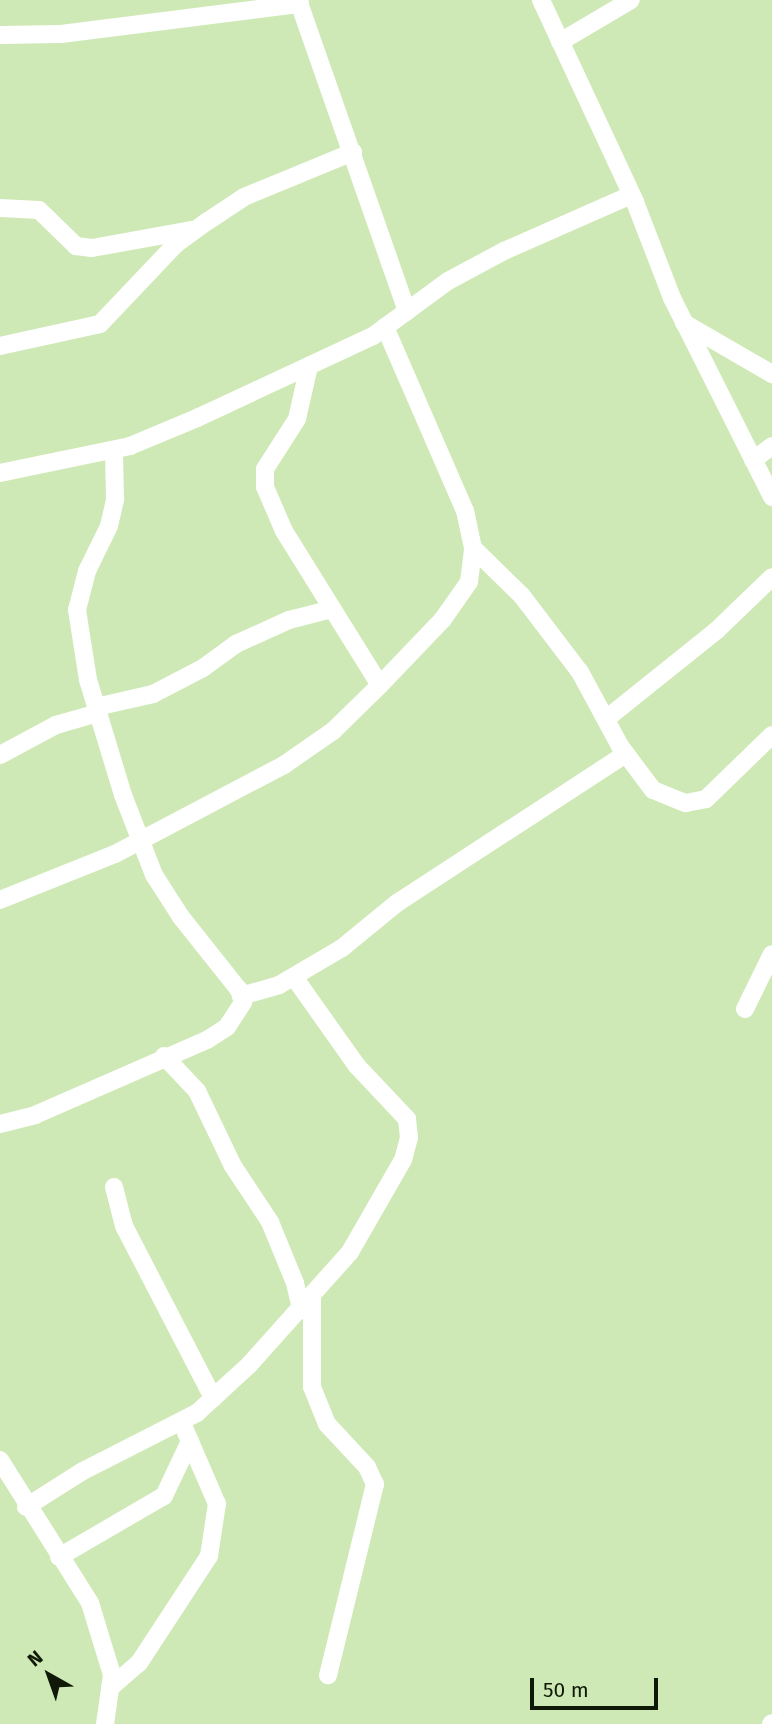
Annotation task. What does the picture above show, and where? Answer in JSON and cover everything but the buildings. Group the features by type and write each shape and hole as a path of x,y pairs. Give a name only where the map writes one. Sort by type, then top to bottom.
{"street":[{"path":"541,0 631,195 684,323 772,497"},
{"path":"561,42 631,0"},
{"path":"0,36 61,34 299,2 407,312"},
{"path":"0,345 100,324 176,244 244,197 353,152"},
{"path":"0,473 114,450 198,418 385,327 448,281 557,224 631,195"},
{"path":"0,208 40,210 76,246 92,248 197,229"},
{"path":"684,323 772,374"},
{"path":"0,900 139,842 284,765 333,731 380,685 443,620 469,582 473,548 465,511 385,327"},
{"path":"309,366 297,419 265,469 265,487 274,513 380,685"},
{"path":"752,460 772,446"},
{"path":"0,1124 35,1115 164,1056 207,1040 227,1027 238,1014 241,996 181,917 139,842 97,710 77,610 87,571 109,526 115,499 114,450"},
{"path":"473,548 522,596 580,672 626,754 653,790 686,803 706,799 772,735"},
{"path":"606,719 717,630 772,576"},
{"path":"0,755 56,725 153,694 195,673 236,643 289,620 332,609"},
{"path":"241,996 294,977 342,948 407,896 626,754"},
{"path":"745,1009 772,954"},
{"path":"26,1507 83,1471 181,1421 213,1398 306,1303 350,1252 403,1160 409,1126 349,1056 294,977"},
{"path":"164,1056 197,1091 233,1166 270,1222 306,1303 312,1387 327,1424 367,1467 375,1484 328,1675"},
{"path":"114,1187 124,1226 213,1398"},
{"path":"110,1688 139,1663 209,1556 217,1504 181,1421"},
{"path":"59,1556 164,1496 190,1441"},
{"path":"0,1460 26,1507 94,1615 112,1675 105,1724"}]}
